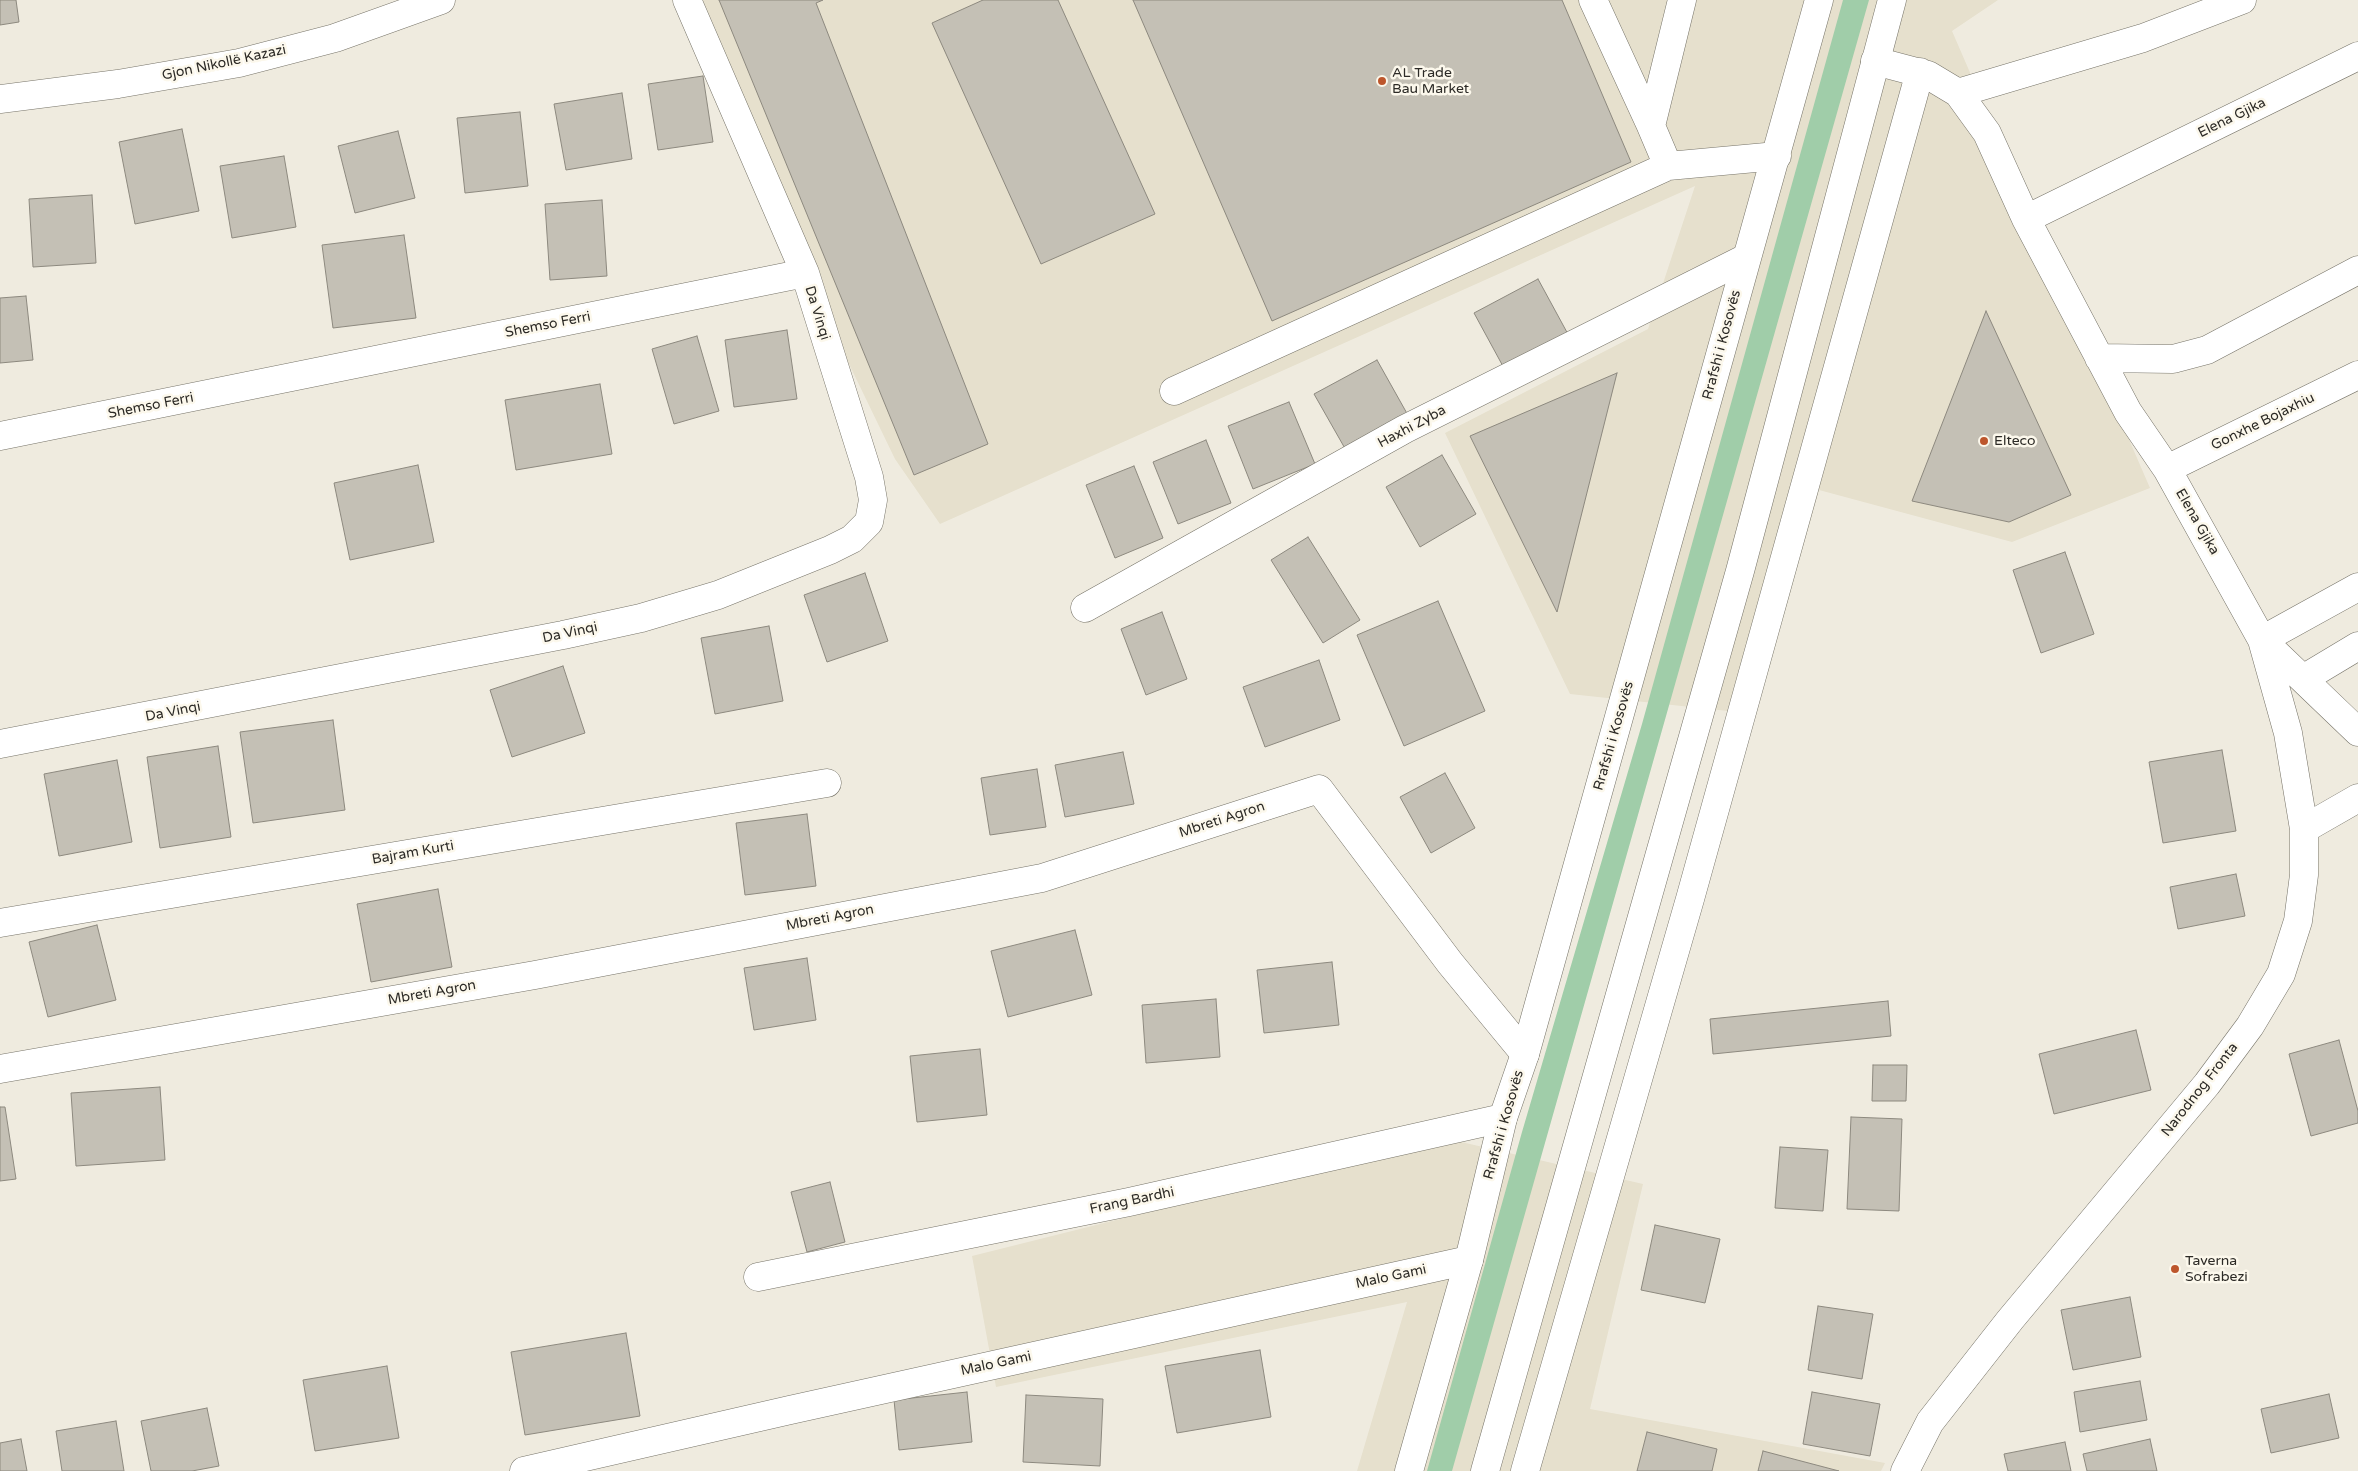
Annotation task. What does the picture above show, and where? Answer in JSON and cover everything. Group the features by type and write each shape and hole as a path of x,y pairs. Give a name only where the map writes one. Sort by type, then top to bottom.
{"main road":[{"name":"Gjon Nikollë Kazazi","path":"0,99 118,84 239,63 335,38 441,0"},
{"path":"687,0 805,274"},
{"path":"1593,0 1668,166"},
{"path":"1651,126 1682,0"},
{"name":"Rrafshi i Kosovës","path":"1409,1471 1469,1260 1503,1118 1525,1054 1819,0"},
{"path":"1485,1471 1740,571 1892,0"},
{"path":"1958,92 2143,38 2242,0"},
{"name":"Elena Gjika","path":"2026,219 2358,56"},
{"name":"Elena Gjika","path":"1875,61 1920,72 1958,92 1987,134 2026,219 2128,412 2167,469 2262,640 2358,732"},
{"path":"1525,1471 1693,890 1920,72"},
{"path":"1174,391 1668,166 1777,156"},
{"name":"Haxhi Zyba","path":"1085,608 1405,430 1746,258"},
{"path":"2099,358 2173,358 2207,350 2358,270"},
{"name":"Shemso Ferri","path":"0,436 805,274"},
{"name":"Da Vinqi","path":"0,744 563,635 641,618 718,596 852,539 869,522 873,500 869,477 805,274"},
{"name":"Gonxhe Bojaxhiu","path":"2167,469 2358,375"},
{"path":"2262,640 2358,587"},
{"name":"Narodnog Fronta","path":"1905,1471 1930,1422 2010,1320 2207,1084 2250,1026 2281,974 2298,921 2304,875 2304,830 2288,733 2262,640"},
{"path":"2303,679 2358,646"},
{"name":"Bajram Kurti","path":"0,923 827,783"},
{"name":"Mbreti Agron","path":"0,1068 535,975 1042,878 1319,789 1450,963 1525,1054"},
{"path":"2304,830 2358,798"},
{"name":"Frang Bardhi","path":"758,1277 1129,1202 1503,1118"},
{"name":"Malo Gami","path":"524,1471 790,1410 1469,1260"}],"shaded area":[{"path":"687,0 1998,0 1952,31 2150,488 2012,542 1819,490 1756,714 1570,694 1445,433 1648,329 1695,186 940,524 895,459 805,273"},
{"path":"1444,1138 1643,1184 1590,1409 1885,1463 1881,1471 1357,1471 1407,1302 996,1387 972,1256"}],"green space":[{"path":"1843,0 1869,0 1452,1471 1427,1471 1522,1132 1642,724"}],"building":[{"path":"0,0 16,0 19,22 0,25"},
{"path":"719,0 823,0 816,3 988,444 914,475"},
{"path":"983,0 1058,0 1155,214 1041,264 932,23"},
{"name":"AL Trade Bau Market","path":"1133,0 1562,0 1631,162 1272,321"},
{"path":"703,76 713,142 658,150 648,84"},
{"path":"622,93 632,159 566,170 554,104"},
{"path":"520,112 528,186 465,193 457,118"},
{"path":"182,129 199,211 135,224 119,142"},
{"path":"398,131 415,198 355,213 338,146"},
{"path":"284,156 296,227 232,238 220,166"},
{"path":"92,195 96,263 33,267 29,199"},
{"path":"602,200 607,276 550,280 545,204"},
{"path":"404,235 416,318 333,328 322,245"},
{"path":"1538,279 1569,336 1505,370 1474,313"},
{"path":"26,296 33,360 0,363 0,298"},
{"path":"1986,311 2071,495 2009,522 1912,501"},
{"path":"787,330 797,399 734,407 725,340"},
{"path":"697,336 719,411 674,424 652,349"},
{"path":"1377,360 1409,417 1347,452 1314,394"},
{"path":"1617,373 1557,612 1470,436"},
{"path":"600,384 612,454 516,470 505,400"},
{"path":"1289,402 1315,464 1253,489 1228,426"},
{"path":"1206,440 1231,503 1178,524 1153,462"},
{"path":"1442,455 1476,514 1420,547 1386,487"},
{"path":"418,465 434,542 350,560 334,483"},
{"path":"1134,466 1163,538 1115,558 1086,485"},
{"path":"1308,537 1360,620 1323,643 1271,560"},
{"path":"2065,552 2094,634 2041,653 2013,570"},
{"path":"865,573 888,641 827,662 804,595"},
{"path":"1438,601 1485,711 1404,746 1357,635"},
{"path":"1162,612 1187,679 1146,695 1121,629"},
{"path":"769,626 783,701 715,714 701,638"},
{"path":"1319,660 1340,720 1265,747 1243,687"},
{"path":"563,666 585,733 512,757 490,690"},
{"path":"333,720 345,810 253,823 240,732"},
{"path":"218,746 231,837 160,848 147,757"},
{"path":"2222,750 2236,831 2163,843 2149,762"},
{"path":"1123,752 1134,804 1065,817 1055,765"},
{"path":"117,760 132,842 59,856 44,774"},
{"path":"1037,769 1046,827 990,835 981,778"},
{"path":"1445,773 1475,828 1431,853 1400,797"},
{"path":"807,814 816,886 745,895 736,823"},
{"path":"2236,874 2245,916 2178,929 2170,887"},
{"path":"438,889 452,967 371,982 357,904"},
{"path":"97,925 116,1000 48,1017 29,942"},
{"path":"1075,930 1092,995 1008,1017 991,951"},
{"path":"807,958 816,1020 754,1030 744,968"},
{"path":"1332,962 1339,1025 1264,1033 1257,970"},
{"path":"1216,999 1220,1057 1146,1063 1142,1005"},
{"path":"1888,1001 1891,1036 1713,1054 1710,1019"},
{"path":"2136,1030 2151,1090 2054,1114 2039,1054"},
{"path":"2339,1040 2358,1111 2358,1123 2311,1136 2289,1054"},
{"path":"980,1049 987,1115 917,1122 910,1056"},
{"path":"1873,1065 1907,1065 1906,1101 1872,1101"},
{"path":"160,1087 165,1160 76,1166 71,1093"},
{"path":"0,1107 5,1107 16,1179 0,1181"},
{"path":"1851,1117 1902,1119 1899,1211 1847,1209"},
{"path":"1780,1147 1828,1150 1823,1211 1775,1208"},
{"path":"830,1182 845,1242 807,1252 791,1192"},
{"path":"1655,1225 1720,1239 1705,1303 1641,1290"},
{"path":"2130,1297 2141,1357 2073,1370 2061,1310"},
{"path":"1818,1306 1873,1314 1862,1379 1808,1370"},
{"path":"626,1333 640,1416 525,1435 511,1352"},
{"path":"1260,1350 1271,1417 1177,1433 1165,1366"},
{"path":"387,1366 399,1438 315,1451 303,1380"},
{"path":"2140,1381 2147,1420 2080,1432 2074,1392"},
{"path":"967,1392 972,1442 899,1450 894,1400"},
{"path":"1812,1392 1880,1404 1870,1456 1803,1444"},
{"path":"2329,1394 2339,1438 2271,1453 2261,1409"},
{"path":"1026,1395 1103,1399 1100,1466 1023,1462"},
{"path":"207,1408 219,1466 192,1471 151,1471 141,1421"},
{"path":"116,1421 124,1471 62,1471 56,1431"},
{"path":"1647,1432 1717,1449 1712,1471 1637,1471"},
{"path":"21,1439 27,1471 0,1471 0,1443"},
{"path":"2150,1439 2157,1471 2087,1471 2083,1454"},
{"path":"2065,1442 2071,1471 2008,1471 2004,1454"},
{"path":"1763,1451 1839,1471 1758,1471"}],"place":[{"name":"AL Trade Bau Market","path":"1382,81"},
{"name":"Elteco","path":"1984,441"},
{"name":"Taverna Sofrabezi","path":"2175,1269"}]}
